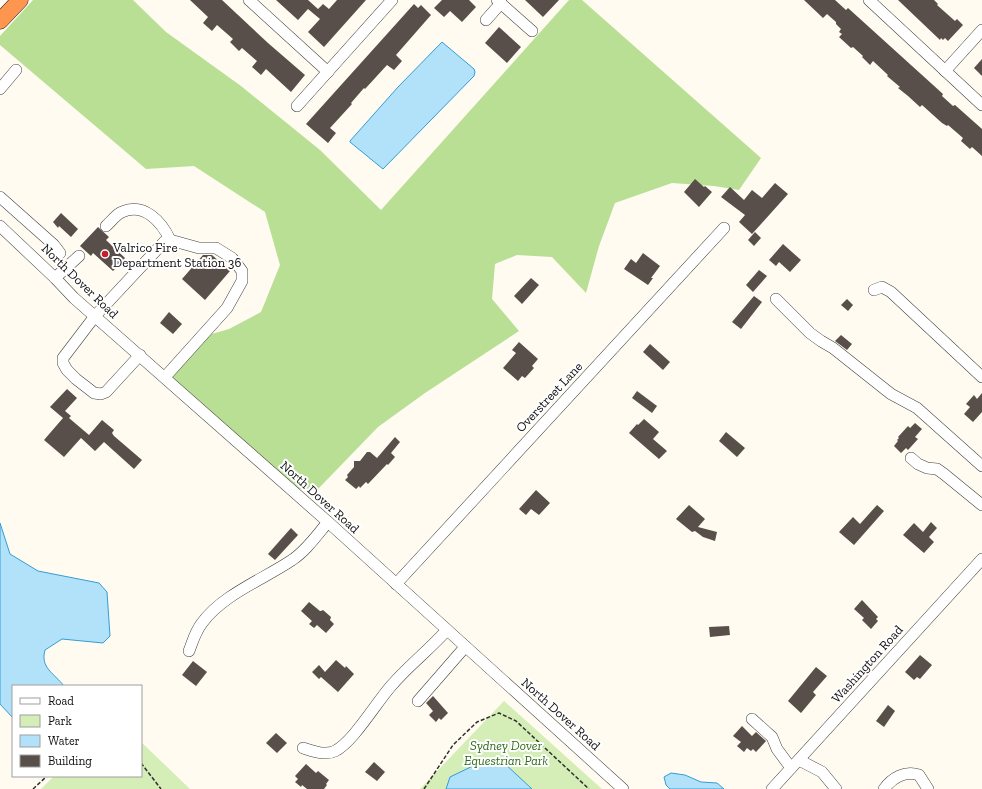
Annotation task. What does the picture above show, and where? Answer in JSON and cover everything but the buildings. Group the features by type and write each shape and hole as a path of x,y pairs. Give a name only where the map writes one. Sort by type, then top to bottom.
{"highway":[{"path":"0,21 20,0"}],"street":[{"path":"249,0 328,72"},
{"path":"297,106 392,0"},
{"path":"869,0 982,105"},
{"path":"486,20 499,2 532,31"},
{"path":"945,71 982,30"},
{"path":"0,89 16,70"},
{"path":"0,197 54,245 60,254"},
{"path":"106,226 121,212 134,208 144,211 154,218 166,231 170,240"},
{"name":"North Dover Road","path":"0,226 56,278 74,298 328,522 623,789"},
{"name":"Overstreet Lane","path":"396,584 724,228"},
{"path":"140,355 106,392 101,394 94,393 76,379 67,370 63,363 63,358 95,316 164,242 170,240 200,248 216,248 232,258 242,271 242,281 227,308 165,378"},
{"path":"56,278 79,256"},
{"path":"874,290 882,287 891,292 982,377"},
{"path":"776,299 810,333 833,348 891,394 917,408 982,466"},
{"path":"911,458 918,464 927,468 937,469 982,505"},
{"path":"189,651 196,632 202,622 241,590 293,560 305,549 328,522"},
{"name":"Washington Road","path":"772,789 982,559"},
{"path":"303,748 320,753 329,753 342,746 348,741 391,686 433,646 447,630"},
{"path":"418,701 465,647"},
{"path":"752,719 772,737 777,749 795,764 822,772 836,789"},
{"path":"884,789 894,778 912,772 920,775 928,789"}],"path":[{"path":"424,789 453,745 477,722 499,713 516,721 589,789"},
{"path":"142,764 161,789"},
{"path":"33,789 46,777"}],"green space":[{"path":"33,0 133,0 166,32 241,86 320,150 381,210 569,0 582,0 761,158 739,190 714,186 672,183 615,203 599,246 586,293 552,257 517,255 495,264 492,299 519,331 425,393 378,427 318,489 297,489 170,376 208,335 229,329 261,312 280,265 265,212 194,166 146,169 0,45 0,36"},
{"name":"Sydney Dover Equestrian Park","path":"504,701 602,789 420,789"},
{"path":"142,743 190,789 41,789 53,777 142,777"}],"water":[{"path":"442,42 474,69 474,76 383,169 350,141 398,87"},
{"path":"0,523 10,554 38,571 99,583 107,592 110,636 103,643 62,639 45,650 44,661 49,670 63,685 12,685 12,717 0,704"},
{"path":"503,762 532,789 446,789 450,777 477,764"},
{"path":"671,773 685,775 701,782 717,783 724,789 670,789 666,785 664,777"}],"place":[{"name":"Valrico Fire Department Station 36","path":"105,254"}]}
